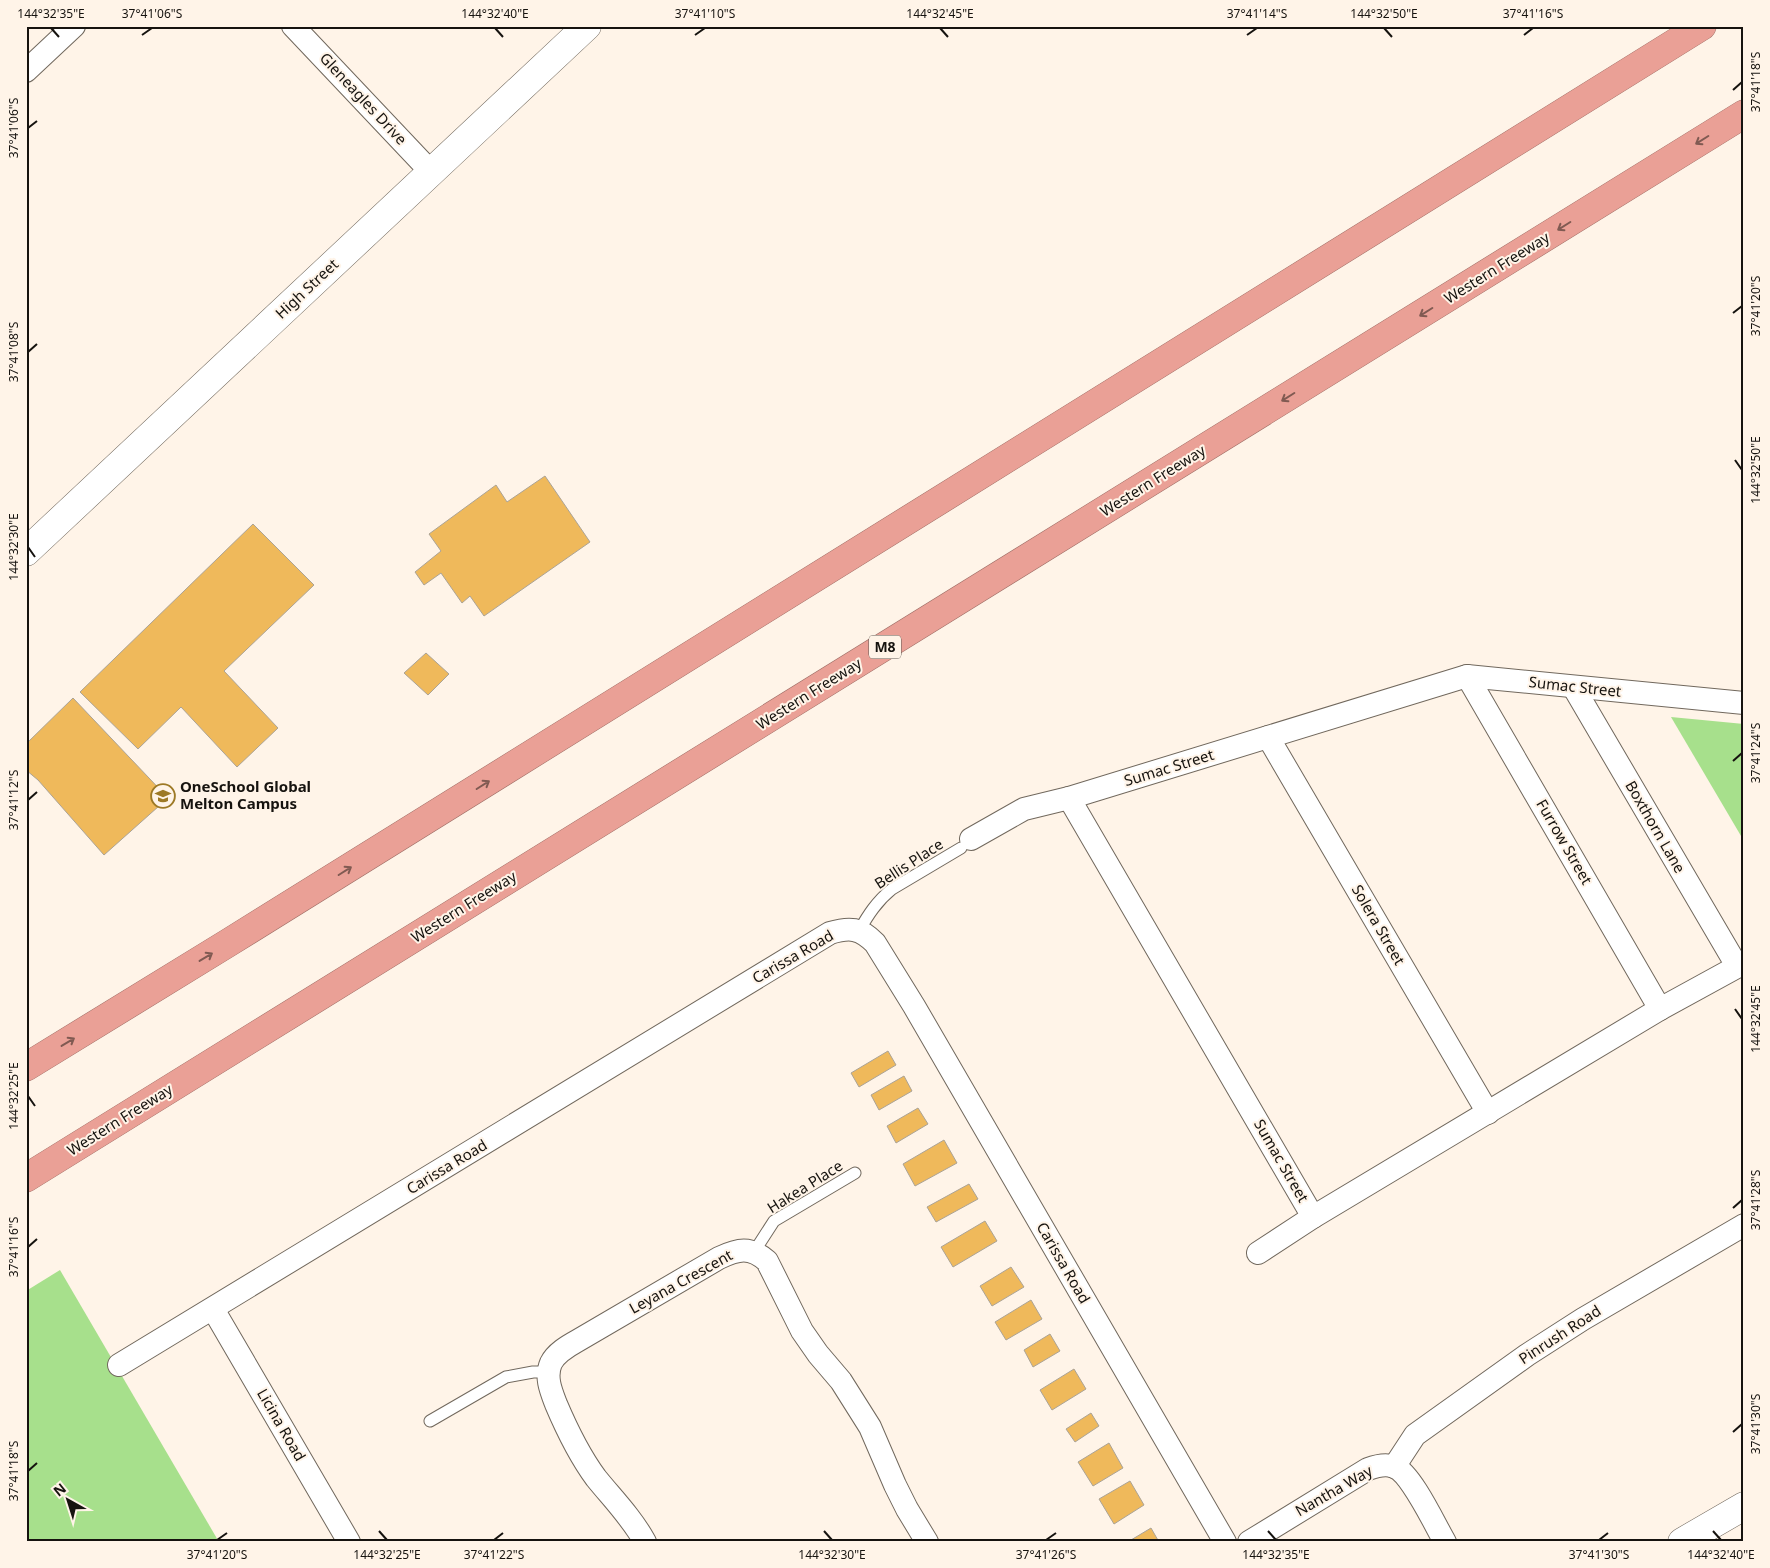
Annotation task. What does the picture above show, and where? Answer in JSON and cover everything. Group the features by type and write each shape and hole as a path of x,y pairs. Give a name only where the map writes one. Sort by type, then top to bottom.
{"highway":[{"path":"26,1067 237,938 1702,26"},
{"name":"Western Freeway","path":"26,1178 1744,114"}],"main road":[{"name":"High Street","path":"26,552 587,26"},
{"path":"1682,1542 1744,1506"}],"street":[{"path":"26,72 74,26"},
{"name":"Gleneagles Drive","path":"294,26 432,173"},
{"name":"Sumac Street","path":"1313,1217 1069,798 1468,676 1574,688 1744,703"},
{"name":"Furrow Street","path":"1468,676 1660,1009"},
{"name":"Boxthorn Lane","path":"1574,688 1740,965"},
{"name":"Solera Street","path":"1268,737 1488,1113"},
{"path":"966,844 1024,809 1069,798"},
{"name":"Carissa Road","path":"119,1365 830,934 842,929 856,930 867,935 875,943 914,1006 1225,1542"},
{"name":"Sumac Street","path":"1258,1253 1313,1217 1660,1009 1740,965"},
{"name":"Pinrush Road","path":"1394,1467 1415,1435 1527,1355 1583,1319 1744,1224"},
{"name":"Leyana Crescent","path":"550,1372 554,1358 562,1350 719,1258 734,1251 746,1250 759,1254 767,1261 802,1331 818,1354 841,1381 861,1411 880,1447 895,1485 926,1542"},
{"name":"Licina Road","path":"213,1309 349,1542"},
{"path":"550,1372 548,1378 551,1389 565,1425 580,1453 596,1477 639,1531 645,1542"},
{"name":"Nantha Way","path":"1249,1542 1368,1469 1380,1465 1394,1467 1403,1474 1413,1486 1445,1542"}],"lane":[{"name":"Bellis Place","path":"859,931 883,896 966,844"},
{"name":"Hakea Place","path":"754,1252 774,1221 855,1172"},
{"path":"430,1421 506,1377 534,1372 550,1372"}],"green space":[{"path":"1671,717 1744,724 1744,841"},
{"path":"60,1270 219,1542 26,1542 26,1291"}],"building":[{"path":"545,476 590,542 484,616 470,596 462,603 441,573 424,585 415,572 441,551 429,534 496,485 507,502"},
{"path":"253,524 314,585 224,671 278,728 237,767 181,707 138,749 80,692"},
{"path":"426,653 449,674 428,695 404,673"},
{"path":"73,698 168,798 104,855 38,780 26,770 26,744"},
{"path":"888,1051 896,1065 859,1087 851,1073"},
{"path":"904,1076 912,1091 879,1110 871,1095"},
{"path":"918,1108 928,1124 896,1143 887,1126"},
{"path":"944,1140 957,1163 915,1186 903,1164"},
{"path":"969,1184 978,1199 936,1222 927,1207"},
{"path":"985,1221 997,1241 953,1267 941,1247"},
{"path":"1011,1267 1024,1287 992,1306 980,1286"},
{"path":"1031,1300 1042,1319 1006,1340 995,1322"},
{"path":"1050,1334 1060,1351 1033,1367 1024,1350"},
{"path":"1074,1369 1086,1389 1052,1410 1040,1390"},
{"path":"1091,1413 1099,1426 1075,1442 1066,1429"},
{"path":"1109,1443 1123,1468 1093,1486 1078,1462"},
{"path":"1130,1481 1144,1505 1114,1524 1099,1499"},
{"path":"1151,1528 1159,1542 1133,1542 1131,1540"}],"place":[{"name":"OneSchool Global Melton Campus","path":"163,796"}]}
